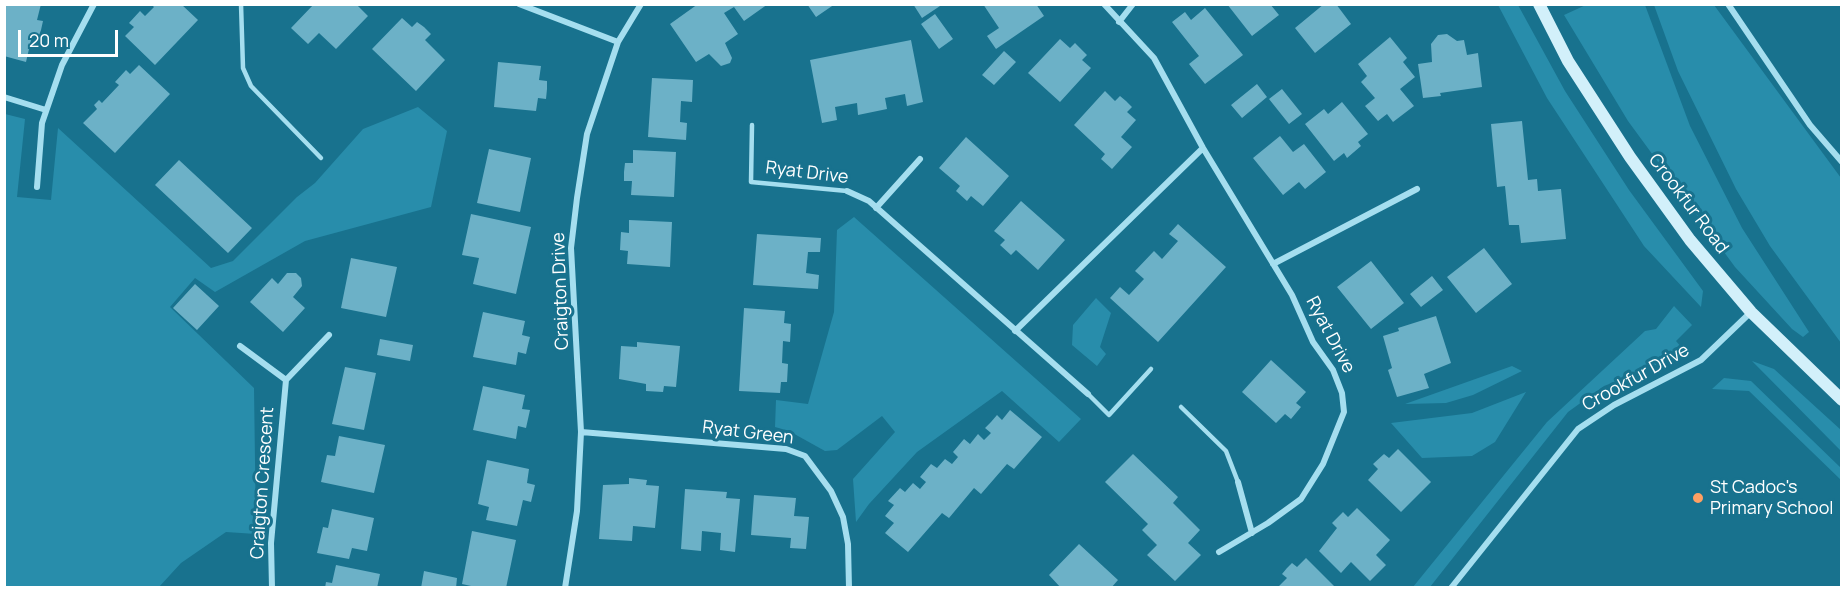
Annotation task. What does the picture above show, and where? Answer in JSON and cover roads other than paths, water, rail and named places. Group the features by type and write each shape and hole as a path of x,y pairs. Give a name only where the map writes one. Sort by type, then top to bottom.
{"street":[{"path":"37,187 42,123 46,110 62,65 94,4"},
{"path":"519,4 618,42"},
{"name":"Craigton Drive","path":"566,588 577,511 580,432 571,248 587,134 618,42 641,4"},
{"name":"Ryat Drive","path":"1104,4 1154,58 1203,148 1292,295 1313,342 1333,370 1342,393 1344,412 1323,464 1301,499 1252,533 1219,552"},
{"path":"1119,22 1133,4"},
{"name":"Crookfur Road","path":"1539,4 1568,61 1630,157 1690,240 1751,312 1842,400"},
{"path":"1728,4 1810,125 1842,162"},
{"path":"4,97 46,110"},
{"path":"1015,331 1203,148"},
{"path":"876,208 920,159"},
{"path":"1273,264 1418,189"},
{"name":"Ryat Drive","path":"847,191 876,208 1088,394"},
{"name":"Crookfur Drive","path":"1451,588 1578,429 1614,405 1701,360 1751,312"},
{"path":"240,346 286,380 329,335"},
{"name":"Craigton Crescent","path":"272,588 271,543 286,380"},
{"name":"Ryat Green","path":"580,432 786,449 805,456 831,491 843,517 848,544 849,588"},
{"path":"1238,482 1252,533"}],"lane":[{"path":"241,4 243,68 251,86 321,158"},
{"name":"Ryat Drive","path":"752,125 751,182 847,191"},
{"name":"Ryat Drive","path":"1088,394 1109,415 1151,369"},
{"path":"1181,407 1226,451 1238,482"}],"place":[{"name":"St Cadoc's Primary School","path":"1698,498"}]}
